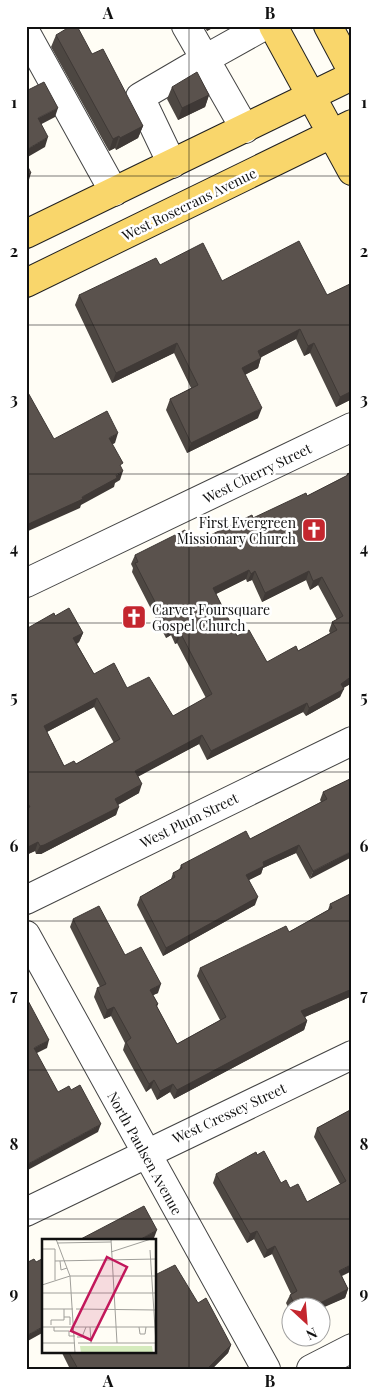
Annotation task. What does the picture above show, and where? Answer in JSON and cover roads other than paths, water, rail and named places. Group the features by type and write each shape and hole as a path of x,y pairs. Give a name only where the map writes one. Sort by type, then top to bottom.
{"main road":[{"path":"273,26 311,96 342,130 352,171"},
{"path":"328,26 352,70"},
{"path":"26,234 352,76"},
{"name":"West Rosecrans Avenue","path":"26,283 342,130"}],"street":[{"path":"186,26 245,129"},
{"path":"172,164 140,97 264,26"},
{"path":"26,33 114,192"},
{"name":"West Cherry Street","path":"26,583 352,427"},
{"name":"West Plum Street","path":"26,900 352,741"},
{"name":"North Paulsen Avenue","path":"26,935 266,1369"},
{"name":"West Cressey Street","path":"26,1212 145,1152 352,1054"},
{"path":"311,1369 352,1348"}],"place":[{"name":"First Evergreen Missionary Church","path":"314,530"},
{"name":"Carver Foursquare Gospel Church","path":"134,617"}]}
